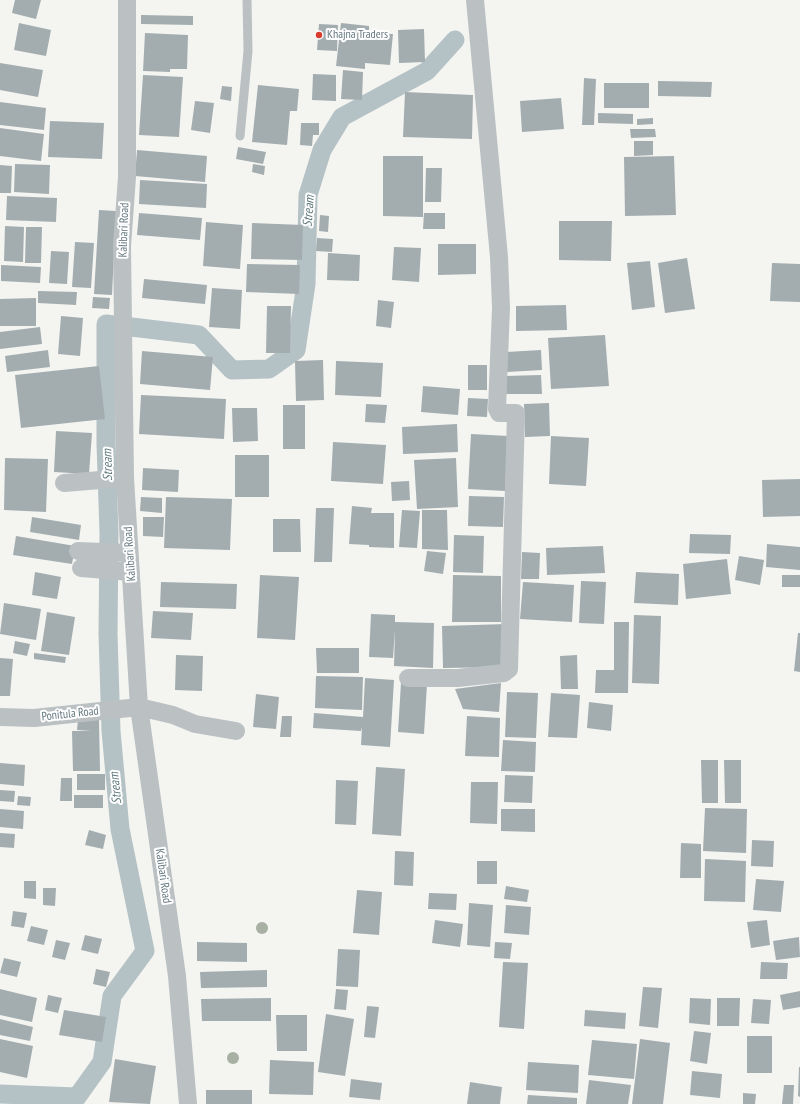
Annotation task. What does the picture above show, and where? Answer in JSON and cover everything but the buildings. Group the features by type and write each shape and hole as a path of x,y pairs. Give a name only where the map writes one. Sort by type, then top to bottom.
{"street":[{"name":"Kalibari Road","path":"127,0 127,177 122,246 124,306 122,346 124,478 138,708 176,976 188,1104"},
{"path":"408,678 458,678 504,673 509,669 516,413 499,413 497,409 501,308 499,257 475,0"},
{"path":"64,483 124,478"},
{"path":"78,551 129,553"},
{"path":"81,568 130,572"},
{"name":"Ponitula Road","path":"0,717 34,718 138,708 172,715 195,724 236,731"}],"lane":[{"path":"240,136 248,52 247,0"}],"waterway":[{"name":"Stream","path":"0,1094 77,1097 102,1062 112,996 145,951 120,829 111,731 108,634 109,533 106,444 106,324 199,335 232,370 269,369 296,350 306,284 308,195 322,150 342,117 427,71 455,40"}],"place":[{"name":"Khajna Traders","path":"319,35"}]}
